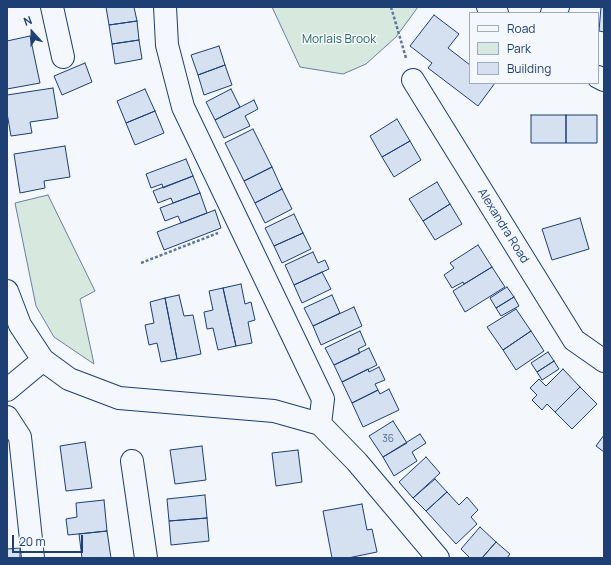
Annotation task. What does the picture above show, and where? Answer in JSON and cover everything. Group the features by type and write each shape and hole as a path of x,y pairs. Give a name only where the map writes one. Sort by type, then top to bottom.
{"street":[{"path":"52,7 63,57"},
{"path":"165,7 167,45 183,107 323,399 320,424"},
{"name":"Alexandra Road","path":"412,80 574,340 604,361"},
{"path":"7,291 20,325 43,360 69,379 119,398 274,411 320,424 357,462 438,558"},
{"path":"7,390 43,360"},
{"path":"7,416 20,437 34,558"},
{"path":"132,461 146,558"}],"path":[{"path":"391,7 412,80"},
{"path":"141,263 239,225"}],"green space":[{"name":"Morlais Brook","path":"272,7 418,7 396,37 366,64 343,74 300,67"},
{"path":"48,195 95,291 80,299 94,364 54,337 36,306 15,203"}],"building":[{"path":"106,7 134,7 137,21 109,25"},
{"path":"601,7 604,7 604,32 599,31"},
{"path":"434,15 459,34 448,48 469,64 469,84 494,84 478,106 428,68 432,63 410,46"},
{"path":"137,21 139,40 112,44 109,25"},
{"path":"30,36 40,83 7,89 7,41"},
{"path":"139,40 142,59 115,64 112,44"},
{"path":"219,46 225,65 198,75 191,55"},
{"path":"85,63 92,82 62,95 54,76"},
{"path":"225,65 232,85 204,95 198,75"},
{"path":"53,88 58,118 30,122 32,133 11,136 7,113 7,95"},
{"path":"145,89 155,111 126,123 117,101"},
{"path":"231,89 240,107 215,120 206,102"},
{"path":"254,100 258,109 245,116 250,126 224,138 215,120"},
{"path":"155,111 164,133 135,145 126,123"},
{"path":"531,115 566,115 566,143 531,143"},
{"path":"566,115 597,115 597,143 566,143"},
{"path":"397,119 410,141 382,157 370,136"},
{"path":"253,129 272,167 244,181 225,143"},
{"path":"410,141 421,160 394,177 382,157"},
{"path":"65,146 70,177 44,181 45,188 20,193 14,154"},
{"path":"186,159 193,176 163,188 162,184 151,188 146,174"},
{"path":"272,167 282,189 255,203 244,181"},
{"path":"193,176 200,193 173,203 171,198 158,203 153,191"},
{"path":"437,182 450,204 423,221 409,199"},
{"path":"282,189 292,209 265,223 255,203"},
{"path":"200,193 207,213 181,223 178,216 165,221 160,208"},
{"path":"450,204 462,224 435,240 423,221"},
{"path":"215,210 221,228 164,250 157,232"},
{"path":"294,214 303,233 274,246 265,228"},
{"path":"580,218 589,249 552,260 542,229"},
{"path":"303,233 311,249 282,263 274,246"},
{"path":"478,245 492,267 464,284 463,282 452,288 444,275 454,268 450,263"},
{"path":"313,252 318,263 325,260 329,269 294,285 285,265"},
{"path":"492,267 505,287 465,312 453,291"},
{"path":"322,272 331,289 302,303 294,285"},
{"path":"241,284 245,304 251,302 255,320 248,322 252,343 236,346 223,288"},
{"path":"507,287 514,297 496,308 490,298"},
{"path":"223,288 236,346 218,350 213,328 207,329 204,312 213,310 209,291"},
{"path":"179,295 184,316 193,315 201,354 177,359 165,298"},
{"path":"332,295 340,313 313,326 304,308"},
{"path":"514,297 519,306 501,316 496,308"},
{"path":"165,298 177,359 161,362 157,343 149,345 145,325 154,323 150,302"},
{"path":"354,307 362,326 321,345 313,326"},
{"path":"516,309 531,331 503,350 487,327"},
{"path":"360,331 366,345 358,349 360,353 334,365 325,348"},
{"path":"531,331 544,351 516,370 503,350"},
{"path":"369,348 377,365 342,382 334,365"},
{"path":"548,352 554,361 537,372 531,363"},
{"path":"554,361 559,369 542,380 537,372"},
{"path":"379,367 385,380 375,384 378,390 352,403 342,382 368,369 369,372"},
{"path":"563,369 580,387 555,412 547,404 542,410 532,400 537,395 530,388 539,379 546,386"},
{"path":"580,387 597,404 572,429 555,412"},
{"path":"389,389 399,410 363,427 352,403 378,390 380,394"},
{"path":"393,421 407,443 383,457 369,436"},
{"path":"420,434 426,443 412,452 417,461 394,476 383,457"},
{"path":"604,435 604,452 596,446"},
{"path":"85,442 92,488 66,491 60,446"},
{"path":"202,446 206,480 175,484 170,450"},
{"path":"298,450 302,482 276,486 272,453"},
{"path":"426,457 440,473 413,498 399,482"},
{"path":"435,479 447,492 426,511 413,498"},
{"path":"447,492 459,505 467,497 478,510 471,517 477,524 456,544 426,511"},
{"path":"205,495 207,518 169,521 167,499"},
{"path":"104,500 107,531 68,535 66,519 77,517 76,503"},
{"path":"362,504 367,530 372,529 377,552 348,558 332,558 323,511"},
{"path":"207,518 209,541 171,545 169,521"},
{"path":"480,527 496,542 482,558 470,558 461,549"},
{"path":"107,531 111,558 82,558 79,534"},
{"path":"496,542 510,554 507,558 482,558"},
{"path":"20,548 20,558 7,558 7,549"}]}
